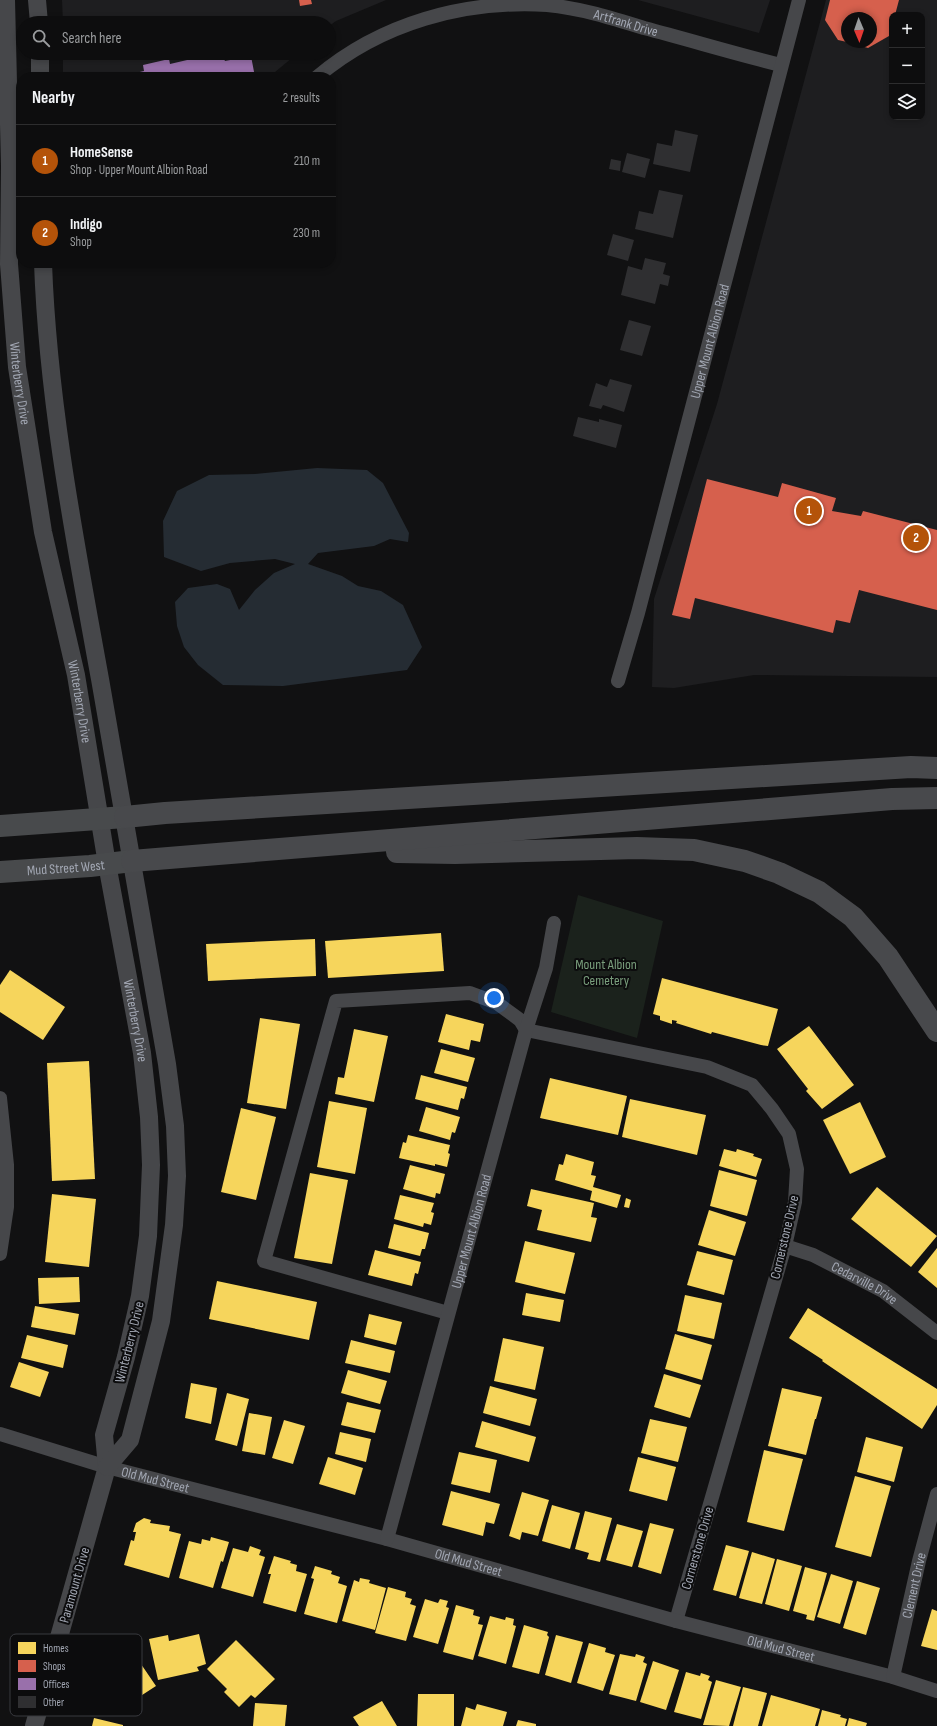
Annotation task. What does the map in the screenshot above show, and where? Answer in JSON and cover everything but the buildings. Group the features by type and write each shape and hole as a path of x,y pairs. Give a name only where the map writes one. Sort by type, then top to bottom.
{"highway":[{"path":"125,817 655,782 911,767 937,768"},
{"path":"132,861 868,801 937,798"},
{"path":"280,849 455,853 637,848 694,850 744,861 779,873 819,892 853,917 888,957 937,1031"}],"main road":[{"path":"0,826 125,817"},
{"name":"Mud Street West","path":"0,872 132,861"}],"street":[{"name":"Winterberry Drive","path":"6,0 15,166 8,264 17,367 43,532 76,675 107,864 142,1053 150,1117 151,1165 148,1236 140,1296 126,1357 104,1435 108,1467"},
{"path":"37,0 38,16"},
{"name":"Upper Mount Albion Road","path":"618,681 640,606 799,0"},
{"name":"Artfrank Drive","path":"323,72 348,53 368,41 401,26 432,14 455,9 500,3 524,3 570,8 781,66"},
{"path":"40,60 40,72"},
{"name":"Winterberry Drive","path":"43,268 45,315 53,390 81,574 125,817 137,896 167,1064 175,1126 177,1176 174,1225 162,1321 130,1440 108,1467"},
{"name":"Upper Mount Albion Road","path":"387,1540 526,1030 546,968 554,923"},
{"path":"448,1313 264,1261 336,1001 470,993 497,1002 520,1020 526,1030"},
{"name":"Cornerstone Drive","path":"526,1030 707,1067 752,1084 772,1109 789,1134 796,1169 795,1202 785,1246 676,1621"},
{"path":"0,1098 7,1164 7,1207 0,1254"},
{"name":"Cedarville Drive","path":"785,1246 813,1255 883,1291 937,1333"},
{"name":"Old Mud Street","path":"0,1434 108,1467 387,1540 676,1621 893,1677 937,1691"},
{"name":"Paramount Drive","path":"60,1634 108,1467"},
{"name":"Clement Drive","path":"893,1677 919,1561 937,1494"},
{"name":"Paramount Drive","path":"34,1726 37,1716"}],"shaded area":[{"path":"62,0 386,0 336,21 336,16 63,16"},
{"path":"638,0 770,0 759,33"},
{"path":"826,0 937,0 937,677 754,675 674,688 652,687 654,599 717,404"},
{"path":"63,60 290,60 275,72 63,72"},
{"path":"317,468 367,470 383,483 409,533 408,542 390,539 374,546 318,553 308,564 342,576 358,586 381,591 403,605 422,647 407,670 283,686 223,685 198,665 184,647 177,626 175,602 188,588 217,584 230,589 239,610 255,590 274,573 295,564 275,559 230,563 201,571 164,557 163,521 177,491 209,475 255,474"}],"green space":[{"name":"Mount Albion Cemetery","path":"578,895 663,921 637,1038 551,1012"}],"place":[{"name":"HomeSense","path":"809,511"},
{"name":"Indigo","path":"916,538"}]}
